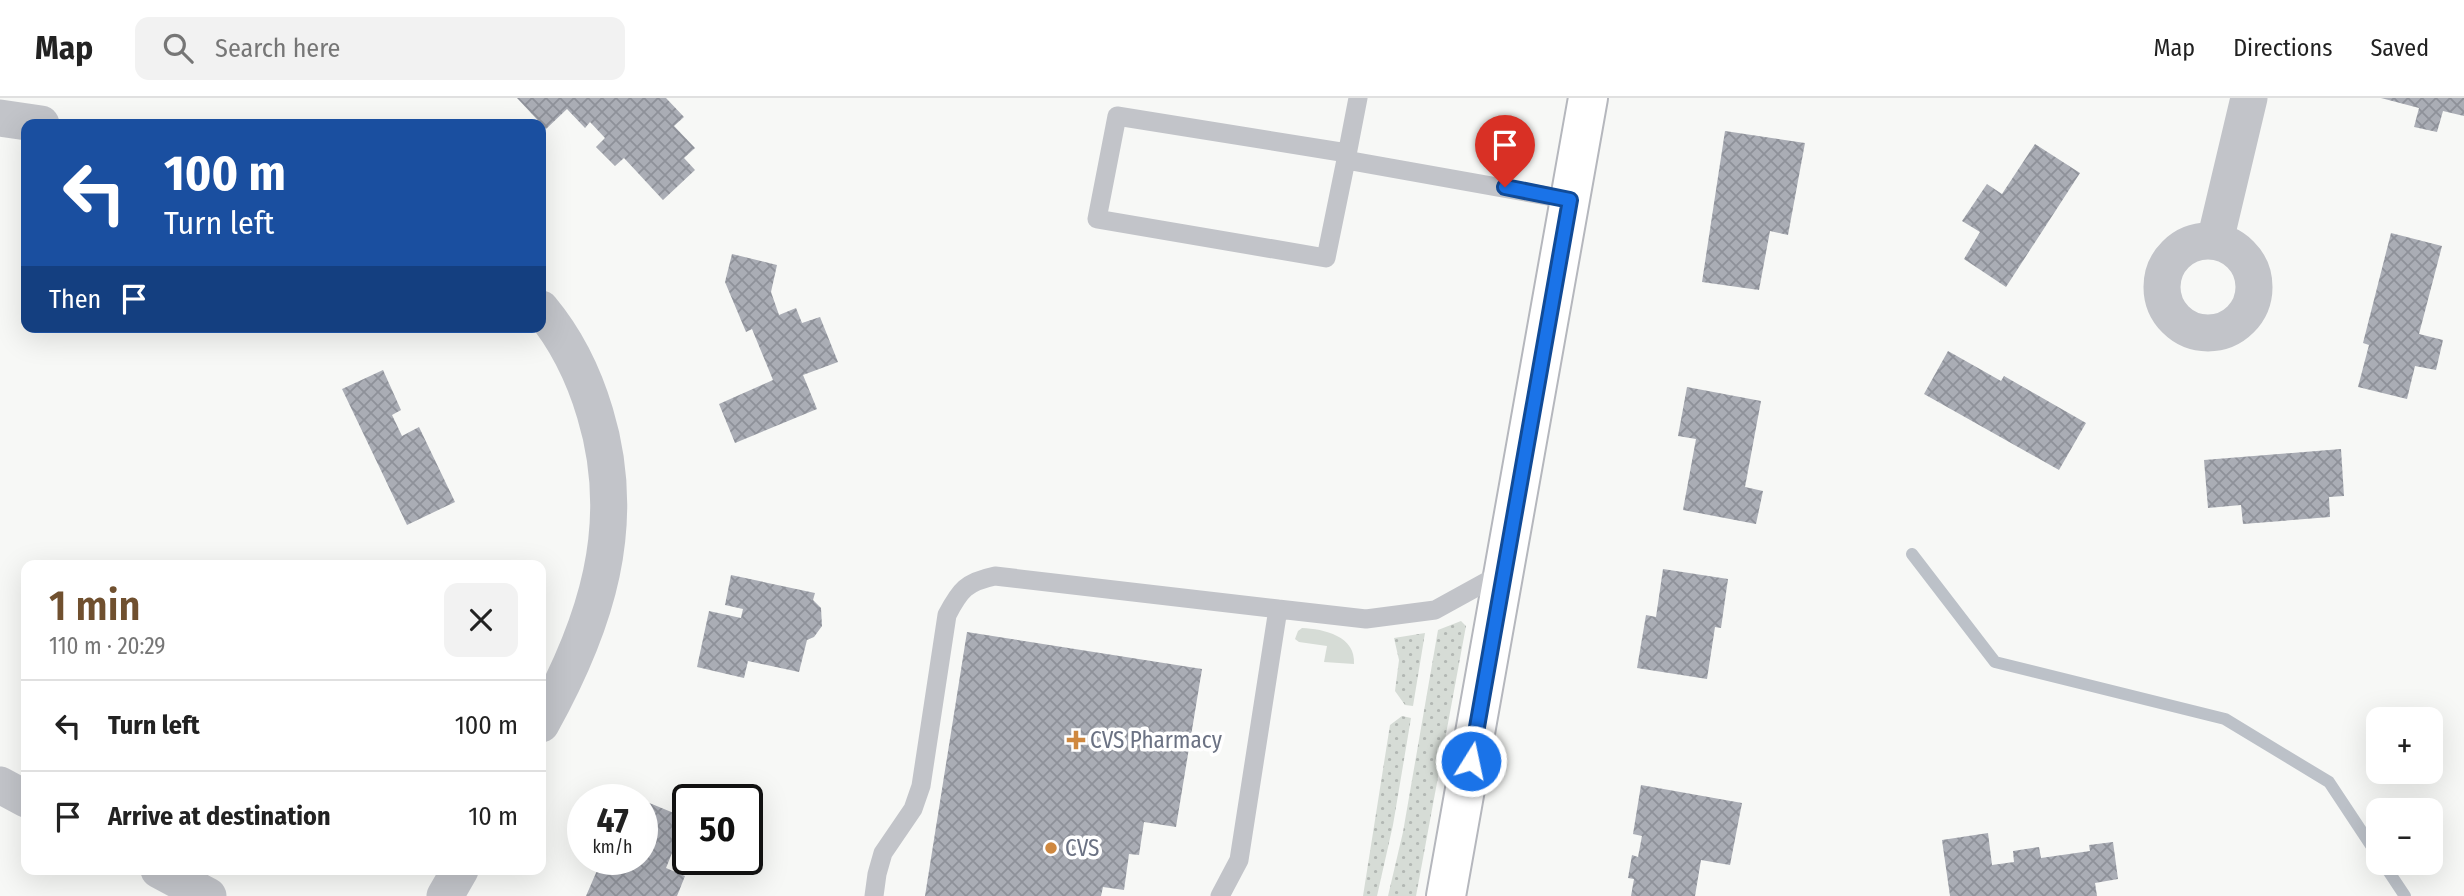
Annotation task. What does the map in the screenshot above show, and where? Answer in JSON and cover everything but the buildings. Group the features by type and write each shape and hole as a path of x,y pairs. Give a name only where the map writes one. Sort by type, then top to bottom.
{"main road":[{"path":"1446,896 1588,98"}],"street":[{"path":"2216,241 2249,98"},
{"path":"0,118 21,121"},
{"path":"546,316 571,354 589,394 601,435 609,478 610,512 605,559 590,620 546,715"},
{"path":"0,785 21,796"},
{"path":"168,875 208,896"},
{"path":"445,896 457,875"}],"lane":[{"path":"1358,98 1347,157 1326,258 1097,219 1117,116 1347,157 1570,200"},
{"path":"874,896 883,853 913,809 920,786 947,615 958,594 977,580 995,576 1366,619 1435,610 1505,572"},
{"path":"1220,896 1240,860 1278,609"}],"shaded area":[{"path":"1461,621 1466,626 1416,896 1388,896 1403,832 1438,630"},
{"path":"1302,628 1329,632 1337,636 1350,647 1354,664 1324,662 1327,646 1295,639"},
{"path":"1425,633 1413,706 1405,705 1395,691 1399,660 1394,638"},
{"path":"1402,716 1411,718 1393,825 1377,896 1363,896 1390,725"}],"waterway":[{"path":"1912,554 1995,662 2225,719 2329,782 2366,838"},
{"path":"2391,875 2405,896"}],"place":[{"name":"CVS Pharmacy","path":"1076,740"},
{"name":"CVS","path":"1051,848"}],"route":[{"path":"1471,761 1570,200 1505,187"}]}
